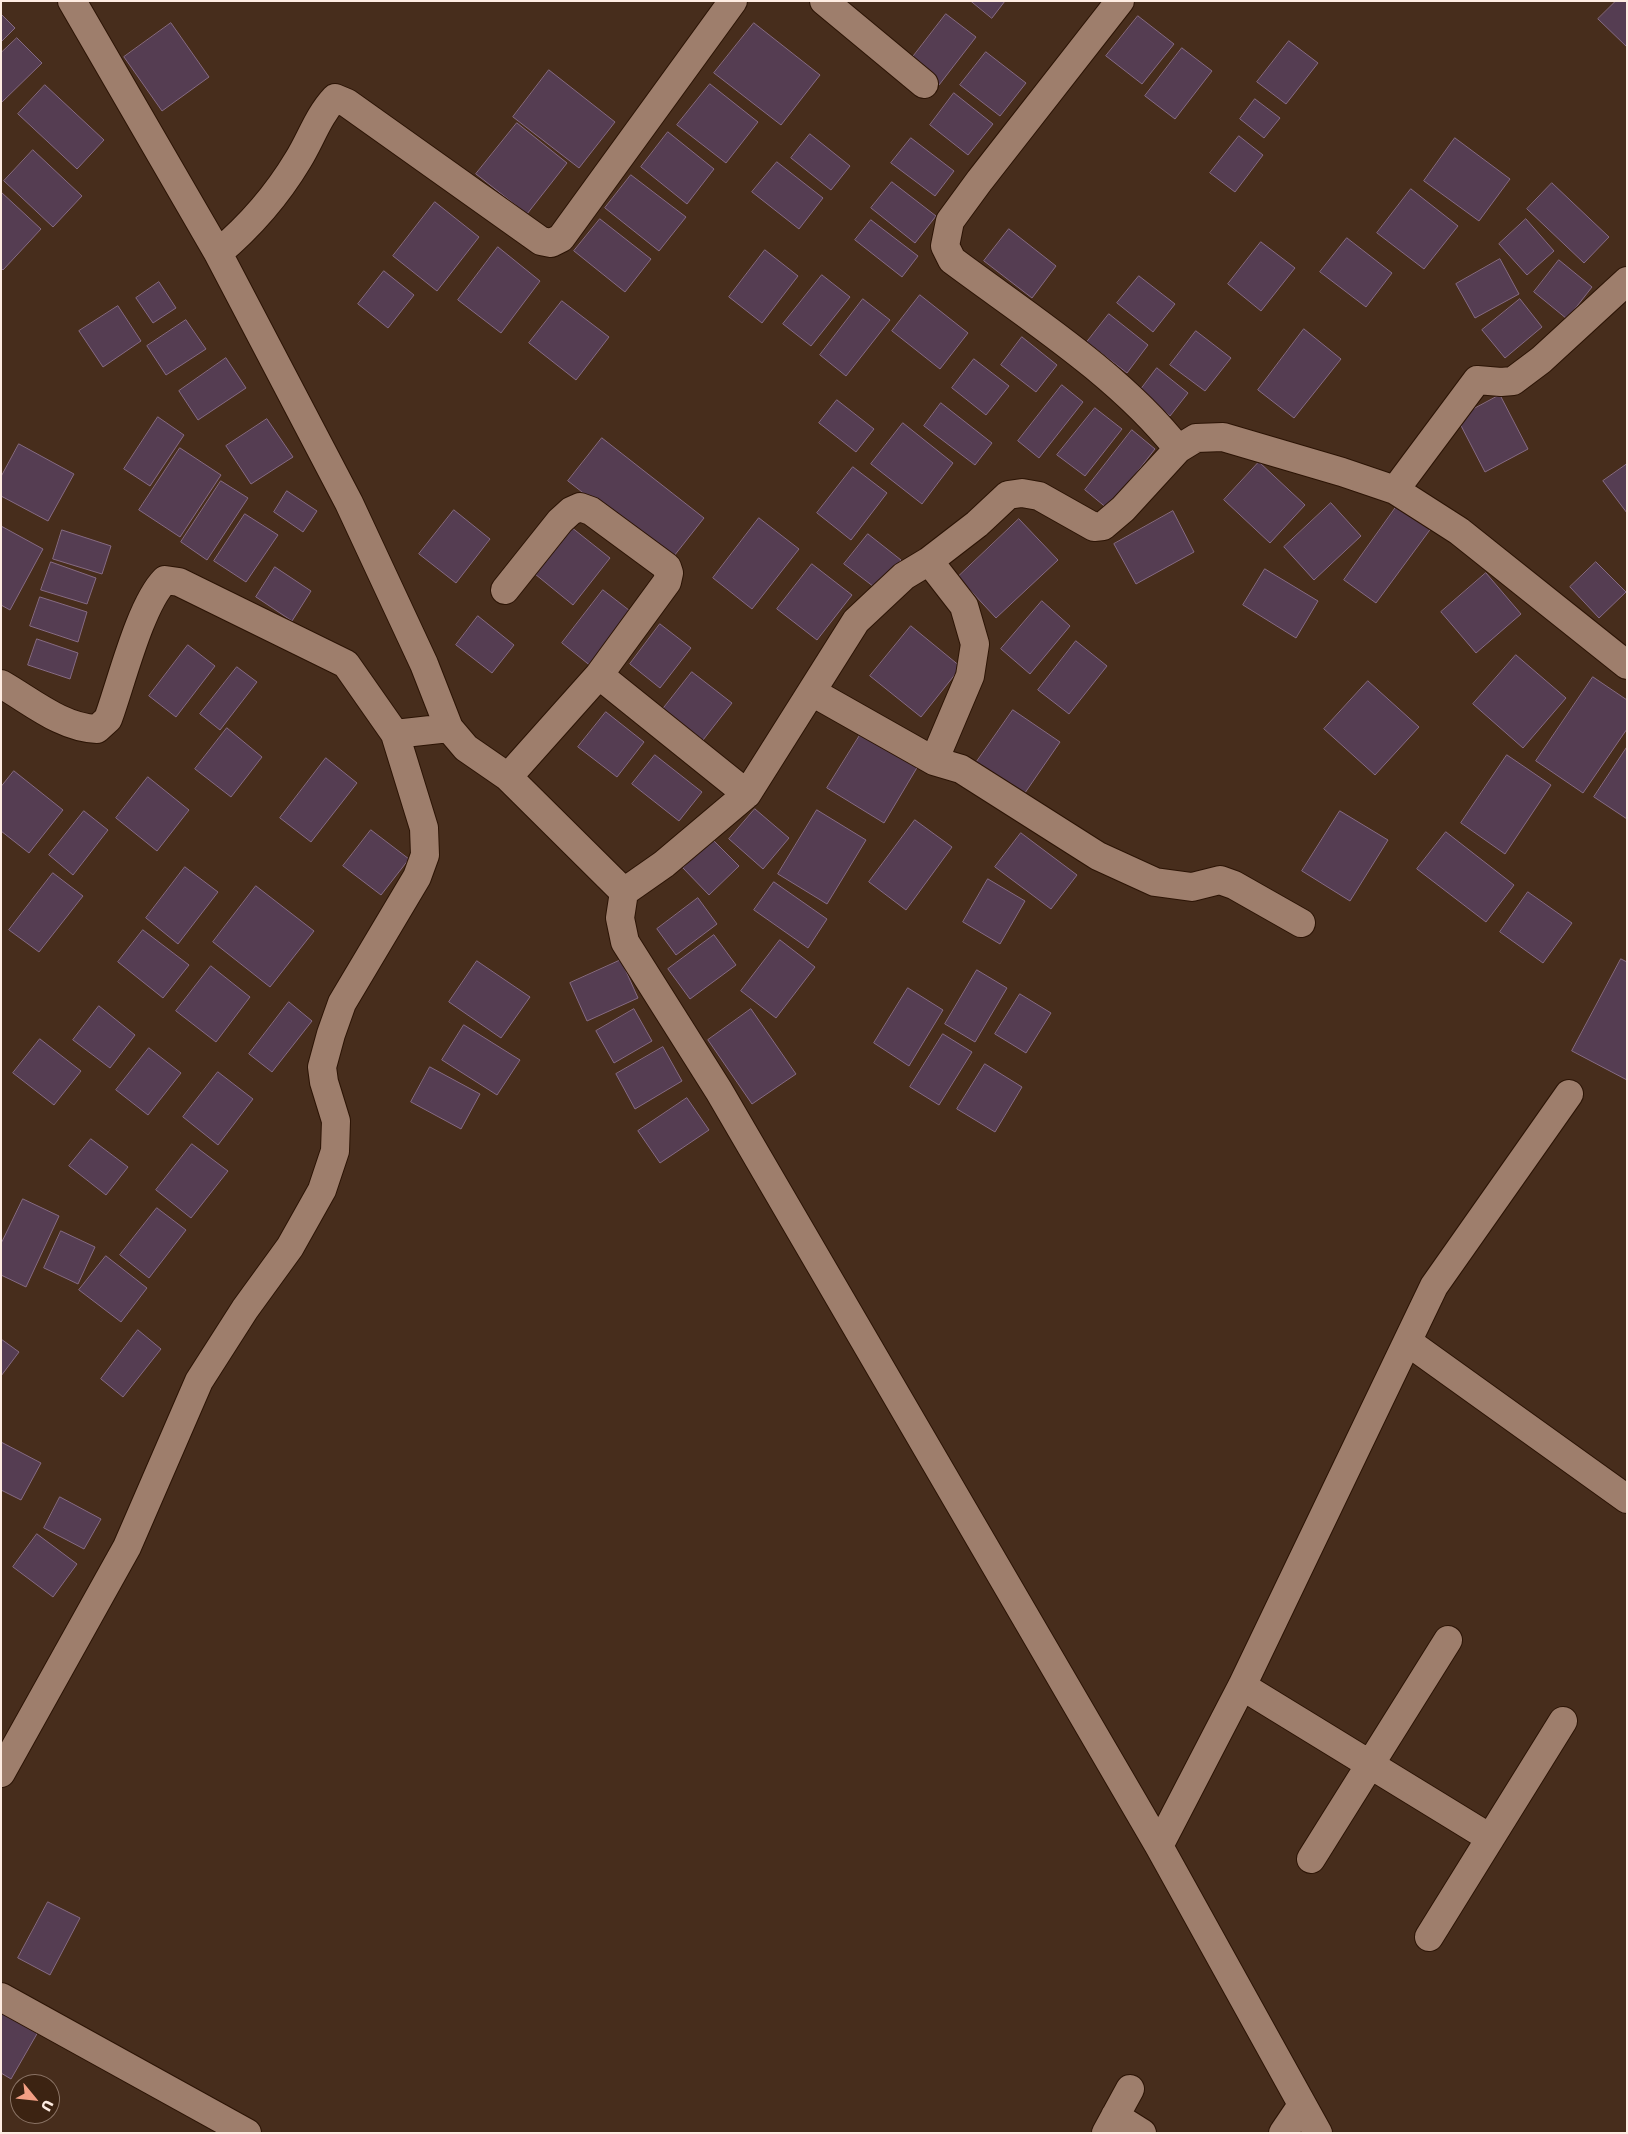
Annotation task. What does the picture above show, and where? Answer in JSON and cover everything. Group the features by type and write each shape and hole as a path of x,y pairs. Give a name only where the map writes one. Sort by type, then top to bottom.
{"street":[{"path":"72,1 218,253 349,503 424,664 445,729 466,748 508,777 624,892"},
{"path":"218,253 245,230 271,198 298,160 323,110 335,98 347,103 541,241 551,243 561,238 732,1"},
{"path":"824,1 924,84"},
{"path":"1120,1 950,221 945,246 952,260 1112,383 1157,423 1178,449"},
{"path":"1395,490 1477,380 1513,381 1541,360 1627,281"},
{"path":"1318,2133 1159,1846 719,1091 625,942 620,918 624,892 664,864 747,794 856,621 904,576 929,561 977,524 1008,495 1022,492 1039,496 1094,527 1103,526 1123,509 1178,449 1196,438 1223,437 1395,490 1459,531 1627,665"},
{"path":"505,590 560,521 571,511 580,507 591,511 667,567 669,573 667,582 599,675 508,777"},
{"path":"929,561 964,606 976,644 970,676 934,761"},
{"path":"1,684 69,724 83,729 97,729 108,720 145,611 156,589 165,580 178,582 346,664 400,733 424,828 425,855 417,877 342,1003 331,1034 322,1067 324,1082 336,1121 335,1150 322,1190 290,1247 245,1309 199,1382 127,1547 1,1773"},
{"path":"599,675 747,794"},
{"path":"812,692 934,761 961,769 1098,856 1154,882 1192,887 1220,880 1234,885 1301,923"},
{"path":"400,733 445,729"},
{"path":"1159,1846 1242,1686 1434,1286 1569,1094"},
{"path":"1408,1342 1627,1499"},
{"path":"1311,1859 1448,1640"},
{"path":"1242,1686 1490,1838"},
{"path":"1429,1937 1562,1721"},
{"path":"1,1997 247,2133"},
{"path":"1130,2089 1111,2124 1142,2133"},
{"path":"1283,2133 1302,2105"}],"building":[{"path":"971,1 1005,1 992,18"},
{"path":"1616,1 1627,1 1627,47 1598,19"},
{"path":"1,14 15,28 1,42"},
{"path":"946,14 976,37 939,85 909,62"},
{"path":"1138,16 1174,44 1142,84 1106,56"},
{"path":"171,23 209,77 162,111 124,57"},
{"path":"754,23 820,75 781,125 714,73"},
{"path":"17,38 42,63 1,103 1,53"},
{"path":"1289,41 1318,63 1286,104 1257,82"},
{"path":"1182,48 1212,71 1175,119 1145,96"},
{"path":"986,52 1026,83 1000,116 960,85"},
{"path":"549,70 615,122 579,168 513,117"},
{"path":"710,84 758,122 726,163 677,125"},
{"path":"45,85 104,140 77,169 18,114"},
{"path":"954,93 993,124 968,155 930,125"},
{"path":"1255,99 1280,118 1264,138 1240,119"},
{"path":"517,123 567,163 527,214 476,174"},
{"path":"668,132 714,169 687,204 641,167"},
{"path":"810,134 850,166 831,190 791,158"},
{"path":"1239,136 1263,155 1235,192 1210,173"},
{"path":"911,138 954,171 935,196 891,163"},
{"path":"1455,138 1510,179 1479,221 1424,181"},
{"path":"33,150 82,196 53,227 4,181"},
{"path":"777,162 823,198 799,229 752,192"},
{"path":"631,175 686,217 659,251 605,208"},
{"path":"892,182 936,216 915,243 871,208"},
{"path":"1552,183 1609,237 1584,263 1527,209"},
{"path":"1411,189 1458,226 1424,269 1377,233"},
{"path":"1,192 41,229 3,270 1,268"},
{"path":"435,202 479,237 437,291 393,256"},
{"path":"600,219 651,259 625,292 574,251"},
{"path":"1526,219 1554,251 1527,275 1499,244"},
{"path":"871,220 918,256 902,277 855,240"},
{"path":"1009,229 1056,266 1032,298 984,261"},
{"path":"1347,238 1392,273 1366,307 1320,272"},
{"path":"1261,242 1295,268 1261,311 1228,284"},
{"path":"498,247 540,281 501,333 458,300"},
{"path":"765,250 798,276 762,323 729,297"},
{"path":"1500,259 1519,294 1475,318 1456,284"},
{"path":"1559,260 1592,287 1567,319 1534,292"},
{"path":"384,271 414,295 388,328 358,304"},
{"path":"822,275 850,297 811,346 783,324"},
{"path":"1139,276 1175,304 1153,332 1117,303"},
{"path":"159,282 176,308 153,323 136,298"},
{"path":"920,295 968,333 940,369 892,331"},
{"path":"863,299 890,320 846,376 820,355"},
{"path":"1520,299 1542,327 1505,358 1482,330"},
{"path":"562,301 609,337 576,380 529,343"},
{"path":"118,306 141,341 103,367 79,331"},
{"path":"1109,314 1148,345 1127,373 1087,342"},
{"path":"186,320 206,349 166,375 147,346"},
{"path":"1304,329 1341,359 1294,418 1258,390"},
{"path":"1196,331 1231,358 1205,391 1170,365"},
{"path":"1022,337 1057,365 1036,392 1001,365"},
{"path":"226,358 246,388 198,420 179,391"},
{"path":"974,359 1009,386 986,415 952,388"},
{"path":"1157,368 1188,393 1170,416 1139,392"},
{"path":"1062,385 1083,402 1039,458 1018,441"},
{"path":"1500,395 1528,449 1485,472 1457,418"},
{"path":"837,400 874,429 856,452 819,423"},
{"path":"941,403 992,443 975,465 924,426"},
{"path":"1095,408 1122,429 1085,476 1057,455"},
{"path":"158,417 184,435 150,486 124,469"},
{"path":"267,419 293,457 251,484 226,446"},
{"path":"903,423 953,463 922,504 871,464"},
{"path":"1132,430 1155,449 1108,509 1085,490"},
{"path":"602,438 704,518 670,561 568,481"},
{"path":"19,444 74,474 48,521 1,496 1,477"},
{"path":"180,448 221,475 180,537 139,510"},
{"path":"1259,462 1305,505 1270,543 1224,500"},
{"path":"1627,464 1627,513 1603,481"},
{"path":"853,467 887,493 851,540 817,513"},
{"path":"221,481 248,498 207,560 181,542"},
{"path":"287,491 317,511 303,532 274,512"},
{"path":"1331,503 1361,536 1314,580 1284,547"},
{"path":"1399,503 1432,527 1376,603 1344,580"},
{"path":"454,510 490,539 456,583 419,554"},
{"path":"1173,511 1194,552 1136,584 1114,544"},
{"path":"245,514 278,535 246,582 214,561"},
{"path":"759,518 799,549 752,609 713,578"},
{"path":"1019,519 1058,560 996,618 958,577"},
{"path":"1,526 43,549 10,610 1,605"},
{"path":"571,527 610,558 573,605 535,574"},
{"path":"62,530 111,546 102,574 53,559"},
{"path":"868,534 901,560 878,590 844,564"},
{"path":"51,562 96,578 87,604 41,590"},
{"path":"1596,562 1626,592 1599,618 1570,587"},
{"path":"812,564 852,595 817,640 777,609"},
{"path":"275,567 311,591 292,621 256,597"},
{"path":"1265,569 1318,601 1296,638 1243,605"},
{"path":"1486,573 1521,614 1476,653 1441,612"},
{"path":"603,590 634,614 592,667 562,643"},
{"path":"40,597 87,612 78,642 30,626"},
{"path":"1042,601 1070,626 1030,674 1001,649"},
{"path":"478,616 514,645 492,673 456,645"},
{"path":"660,624 691,648 660,688 630,664"},
{"path":"911,626 961,667 921,717 870,676"},
{"path":"37,639 78,653 70,679 28,665"},
{"path":"1076,641 1107,666 1069,714 1038,690"},
{"path":"188,645 215,666 176,717 149,696"},
{"path":"1516,655 1566,698 1523,748 1473,704"},
{"path":"237,667 257,682 220,730 200,714"},
{"path":"692,672 732,703 703,740 663,709"},
{"path":"1593,677 1627,700 1627,729 1583,793 1536,761"},
{"path":"1368,681 1419,727 1375,775 1324,729"},
{"path":"1013,710 1060,742 1018,803 971,770"},
{"path":"606,712 644,742 617,777 578,747"},
{"path":"227,728 262,757 231,797 195,769"},
{"path":"862,732 918,766 884,823 827,788"},
{"path":"1627,747 1627,819 1594,797"},
{"path":"655,755 702,792 679,821 632,784"},
{"path":"1507,755 1551,785 1505,854 1461,823"},
{"path":"326,758 357,783 311,842 280,818"},
{"path":"14,771 63,810 29,853 1,831 1,787"},
{"path":"148,777 189,810 157,851 116,818"},
{"path":"755,809 789,838 763,869 729,839"},
{"path":"817,810 866,840 827,904 778,874"},
{"path":"84,811 108,830 73,875 49,855"},
{"path":"1340,811 1388,840 1350,901 1302,871"},
{"path":"915,820 952,847 906,910 869,882"},
{"path":"371,830 409,859 381,895 343,866"},
{"path":"1446,832 1514,885 1486,922 1417,869"},
{"path":"1021,833 1077,875 1051,909 995,867"},
{"path":"712,839 739,866 709,895 683,868"},
{"path":"185,867 218,892 178,944 146,918"},
{"path":"53,873 83,896 39,952 9,930"},
{"path":"988,879 1025,901 1000,944 963,922"},
{"path":"774,882 827,919 808,948 754,910"},
{"path":"256,886 314,931 270,987 213,942"},
{"path":"1528,892 1572,923 1543,963 1500,932"},
{"path":"698,898 717,924 676,955 657,929"},
{"path":"143,930 189,965 163,998 118,962"},
{"path":"714,935 736,965 690,999 668,969"},
{"path":"780,940 815,967 776,1018 741,991"},
{"path":"1621,959 1627,962 1627,1080 1572,1051"},
{"path":"621,960 638,998 587,1021 570,983"},
{"path":"477,961 530,997 501,1038 449,1002"},
{"path":"211,966 250,997 216,1042 176,1011"},
{"path":"977,970 1007,988 975,1042 945,1024"},
{"path":"908,988 943,1010 909,1066 874,1043"},
{"path":"1020,994 1051,1013 1026,1053 995,1034"},
{"path":"289,1002 312,1021 272,1072 249,1054"},
{"path":"99,1006 135,1035 110,1068 73,1040"},
{"path":"634,1009 652,1041 614,1063 596,1031"},
{"path":"751,1009 796,1074 752,1104 708,1040"},
{"path":"464,1025 520,1060 497,1095 442,1060"},
{"path":"943,1034 972,1052 939,1105 910,1087"},
{"path":"40,1039 81,1071 54,1105 13,1073"},
{"path":"663,1047 682,1081 635,1109 616,1074"},
{"path":"149,1048 181,1073 148,1115 116,1090"},
{"path":"985,1064 1022,1087 995,1132 957,1109"},
{"path":"430,1067 480,1094 461,1129 411,1102"},
{"path":"218,1072 253,1099 218,1145 183,1117"},
{"path":"687,1098 709,1130 660,1163 638,1131"},
{"path":"91,1139 128,1167 106,1195 69,1166"},
{"path":"192,1144 228,1171 191,1218 156,1190"},
{"path":"23,1199 59,1216 26,1287 1,1275 1,1244"},
{"path":"157,1208 186,1230 149,1278 120,1255"},
{"path":"61,1231 95,1247 78,1284 44,1268"},
{"path":"106,1256 147,1288 121,1322 79,1290"},
{"path":"138,1330 161,1349 123,1397 101,1379"},
{"path":"1,1339 19,1352 1,1376"},
{"path":"1,1442 41,1463 21,1500 1,1490"},
{"path":"60,1497 101,1519 84,1549 44,1528"},
{"path":"37,1534 77,1564 53,1597 13,1567"},
{"path":"48,1902 80,1918 50,1975 18,1958"},
{"path":"1,2012 38,2032 14,2074 10,2074 10,2078 1,2073"}]}
